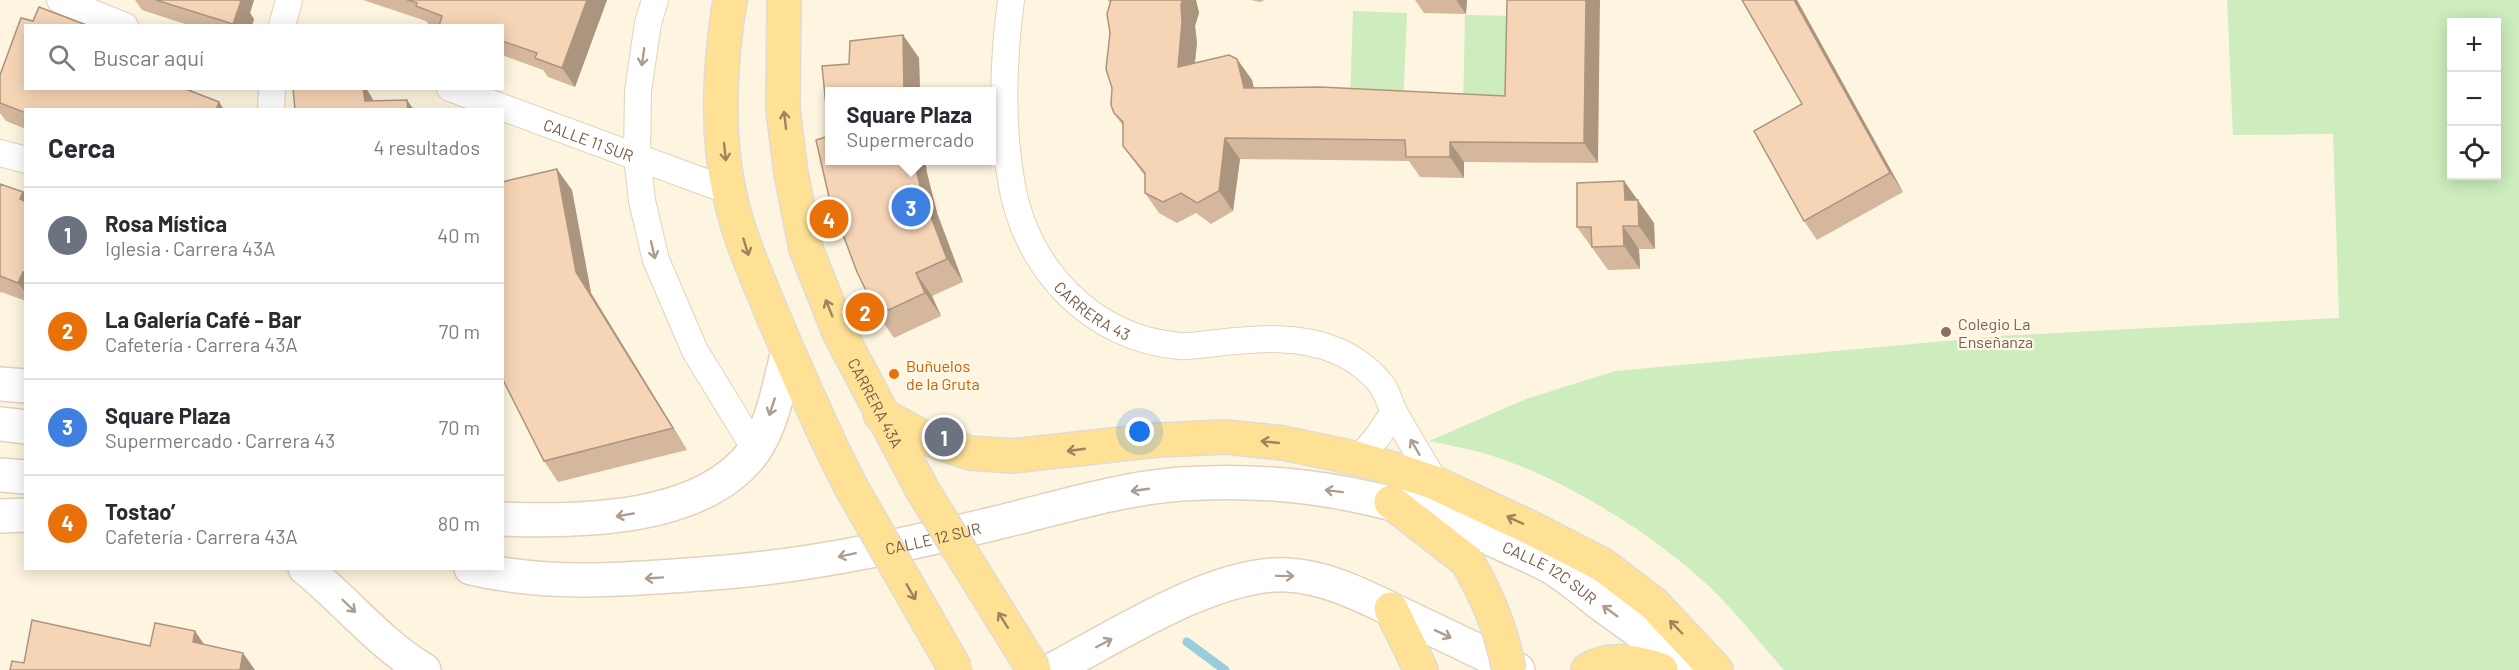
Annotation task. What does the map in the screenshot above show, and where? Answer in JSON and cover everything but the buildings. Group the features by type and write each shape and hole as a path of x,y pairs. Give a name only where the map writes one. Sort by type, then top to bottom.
{"main road":[{"path":"730,0 722,52 723,131 729,191 751,262 819,425 851,487 956,670"},
{"name":"CARRERA 43A","path":"784,0 783,110 791,173 806,249 838,332 880,414 923,491 1034,670"},
{"path":"880,414 923,437 970,453 1013,456 1158,440 1226,437 1283,443 1359,459 1435,483 1603,565 1653,603 1716,670"},
{"path":"1391,502 1467,561 1488,598 1503,638 1509,670"},
{"path":"1390,609 1421,670"},
{"path":"1588,670 1609,662 1626,660 1661,670"}],"street":[{"path":"60,0 120,24"},
{"path":"283,24 289,0"},
{"path":"655,0 648,23 638,91 637,156 642,201 656,260 694,351 755,449"},
{"name":"CARRERA 43","path":"1011,0 1005,134 1012,187 1023,228 1047,270 1073,301 1099,321 1141,340 1181,346 1254,339 1296,340 1336,350 1362,365 1383,387 1394,412 1435,483"},
{"path":"271,108 272,90"},
{"name":"CALLE 11 SUR","path":"456,90 729,191"},
{"path":"0,153 24,159"},
{"path":"504,519 550,521 607,518 647,511 682,501 711,487 735,472 755,449 774,402 788,351"},
{"path":"0,384 24,386"},
{"path":"1359,459 1394,412"},
{"path":"0,424 24,427"},
{"path":"0,475 24,477"},
{"name":"CALLE 12 SUR","path":"479,570 546,581 631,579 730,572 819,561 993,524 1103,495 1179,484 1262,482 1346,492 1391,502"},
{"name":"CALLE 12C SUR","path":"1391,502 1476,531 1551,567 1691,670"},
{"path":"0,516 24,515"},
{"path":"307,570 407,660 424,670"},
{"path":"1052,670 1178,603 1226,584 1286,575 1343,587 1518,670"}],"green space":[{"path":"2227,0 2519,0 2519,670 1784,670 1743,622 1694,573 1668,551 1608,511 1544,476 1513,463 1483,453 1429,441 1526,399 1615,371 2000,336 2339,318 2333,134 2233,135"},
{"path":"1353,11 1407,13 1403,105 1350,103"},
{"path":"1465,15 1517,16 1514,110 1463,109"}],"waterway":[{"path":"1187,642 1225,670"}],"place":[{"name":"Square Plaza","path":"911,207"},
{"name":"Tostao’","path":"829,219"},
{"name":"La Galería Café - Bar","path":"865,312"},
{"name":"Colegio La Enseñanza","path":"1946,332"},
{"name":"Buñuelos de la Gruta","path":"894,374"},
{"name":"Rosa Mística","path":"944,437"}]}
